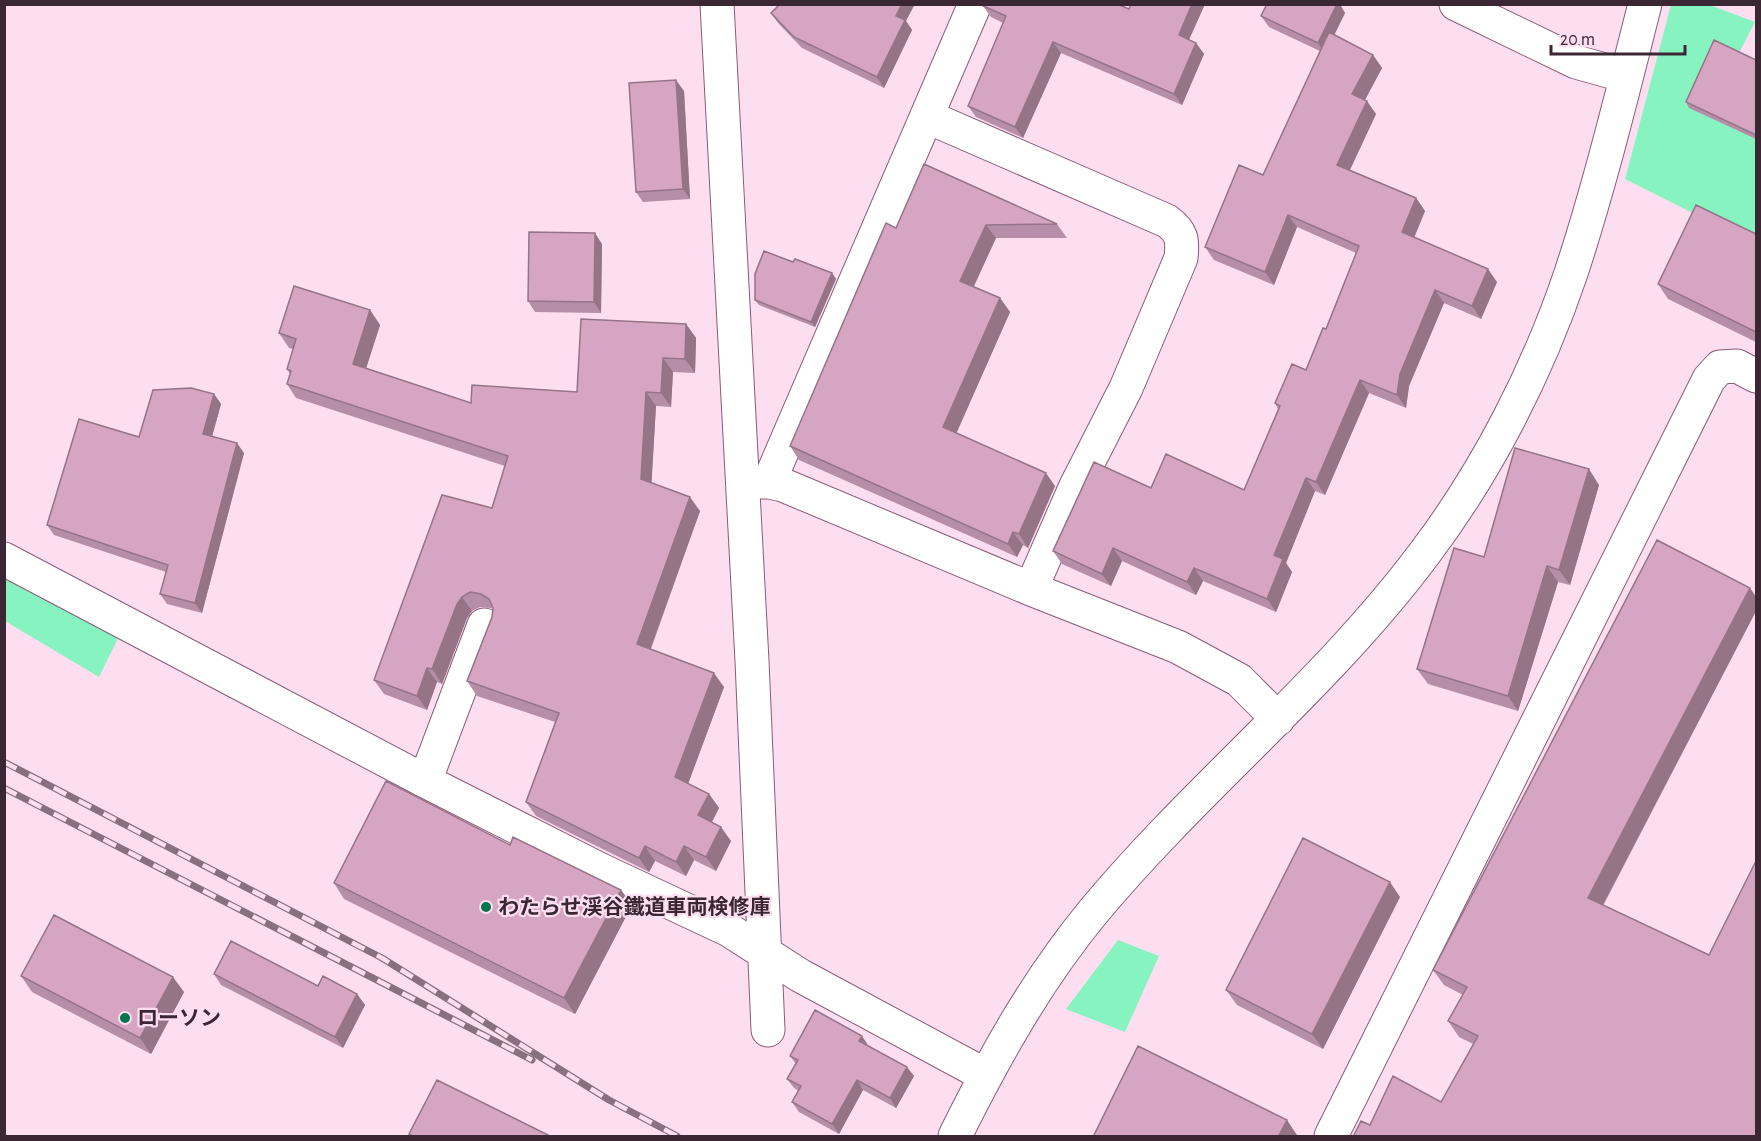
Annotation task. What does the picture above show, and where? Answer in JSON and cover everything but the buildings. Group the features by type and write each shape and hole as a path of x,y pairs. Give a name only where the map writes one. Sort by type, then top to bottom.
{"street":[{"path":"717,4 756,482 764,952 768,1030"},
{"path":"756,482 928,117 975,4"},
{"path":"1456,4 1576,62 1626,76"},
{"path":"955,1137 985,1076 1034,994 1094,911 1157,841 1278,719 1379,612 1451,517 1511,412 1571,274 1645,4"},
{"path":"928,117 1167,221 1178,229 1183,240 1181,258 1126,388 1075,488 1030,590"},
{"path":"1331,1137 1709,379 1720,367 1737,366 1756,376"},
{"path":"756,482 783,485 1030,590 1178,647 1239,680 1278,719"},
{"path":"4,559 425,781 601,870 729,930 801,976 985,1076"},
{"path":"425,781 484,625"}],"green space":[{"path":"1671,5 1710,5 1755,22 1738,55 1756,139 1756,245 1625,179"},
{"path":"5,579 118,638 99,677 5,621"},
{"path":"1118,940 1159,956 1125,1032 1066,1009"}],"railway":[{"path":"4,762 382,958 609,1100 677,1136"},
{"path":"4,788 532,1060"}],"place":[{"name":"わたらせ渓谷鐵道車両検修庫","path":"486,907"},
{"name":"ローソン","path":"125,1018"}]}
